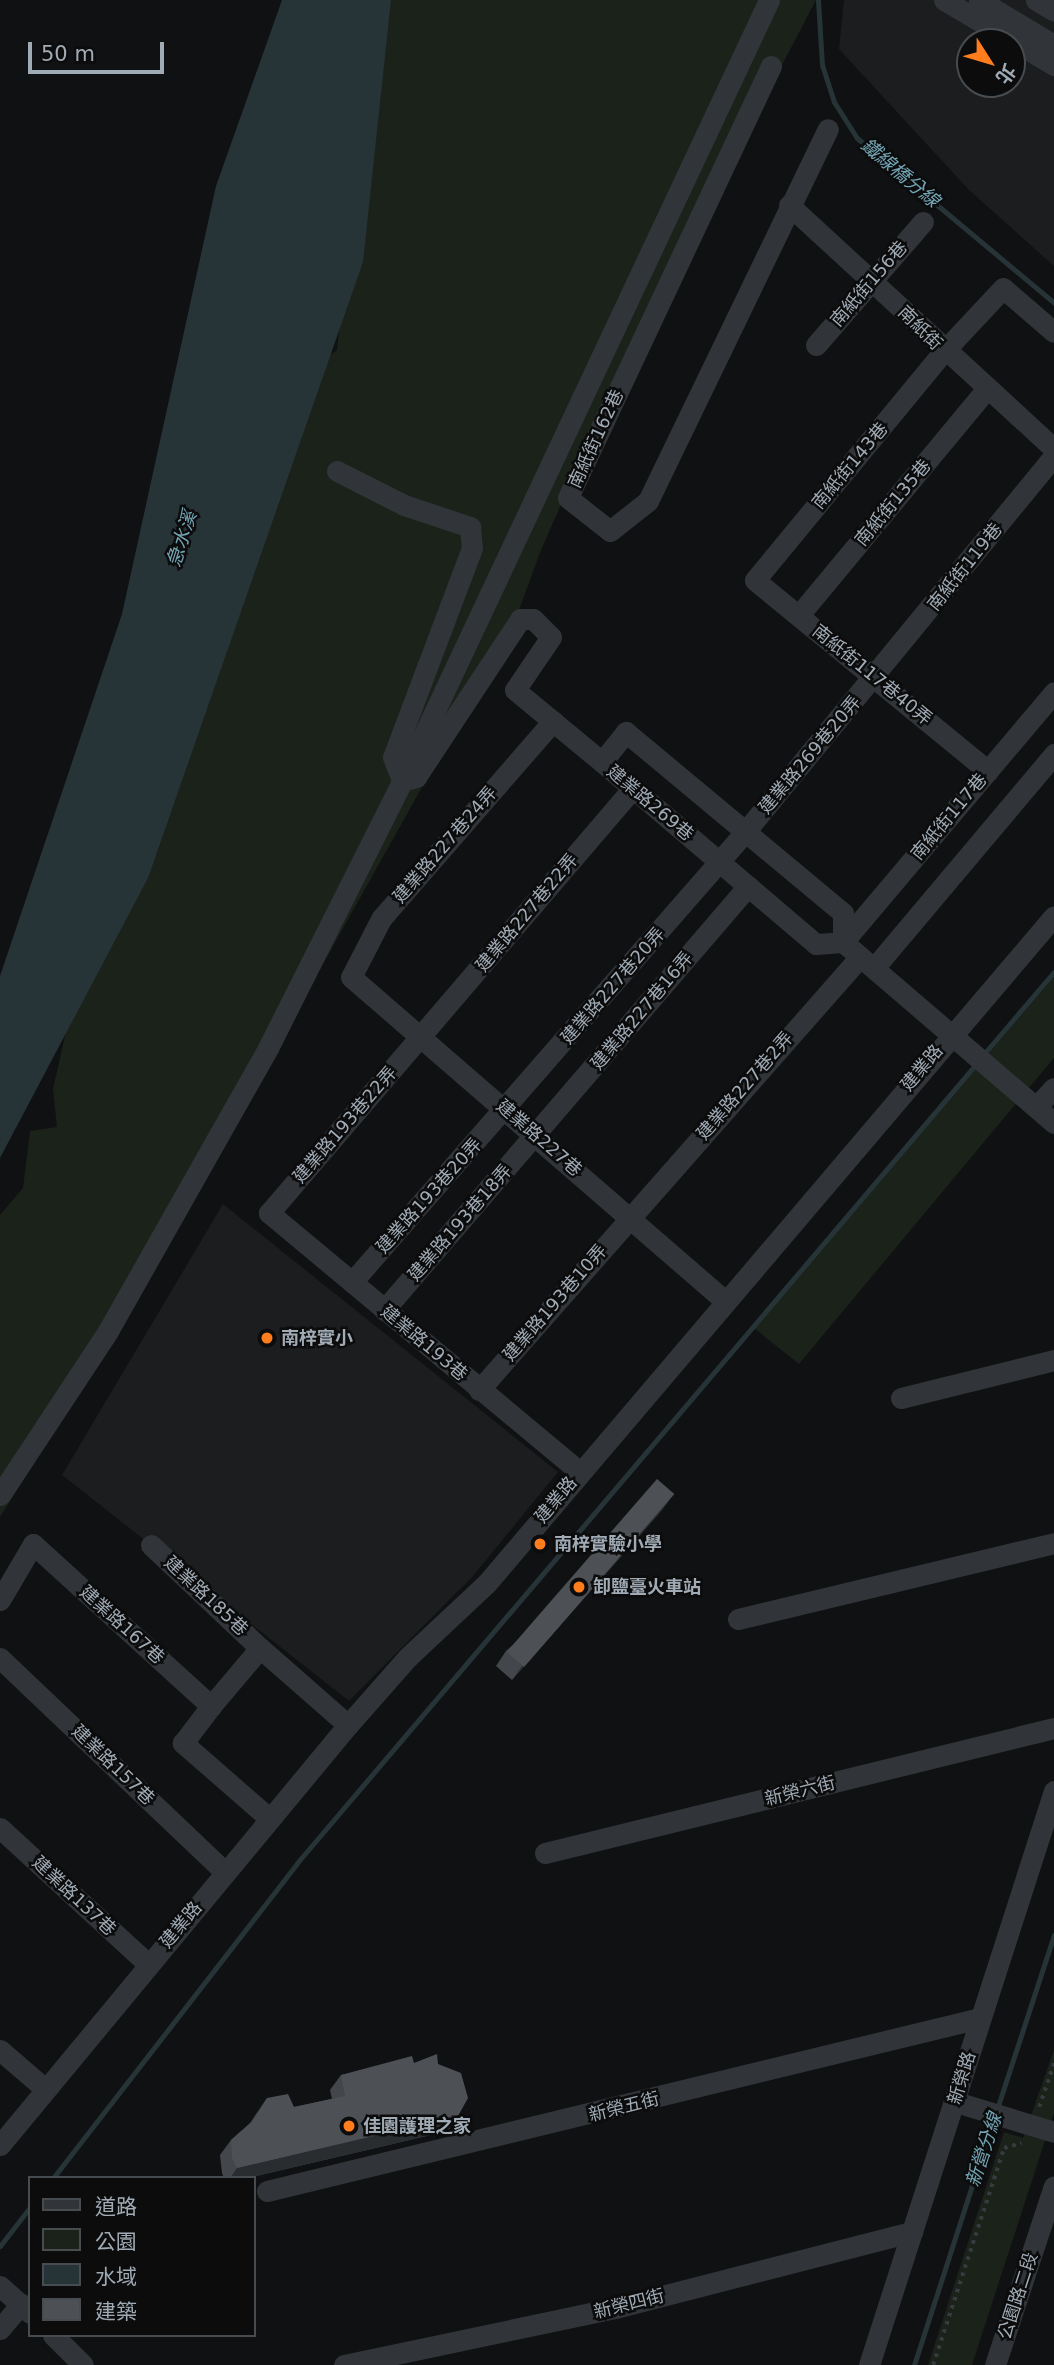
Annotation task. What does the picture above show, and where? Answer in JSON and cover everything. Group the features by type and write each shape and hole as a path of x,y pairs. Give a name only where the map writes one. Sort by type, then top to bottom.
{"street":[{"path":"0,1495 115,1320 268,1048 402,781 769,0"},
{"path":"944,0 1054,65"},
{"path":"979,0 1054,45"},
{"path":"1036,0 1054,11"},
{"name":"南紙街162巷","path":"771,66 568,498 610,531 648,501 828,129"},
{"name":"南紙街","path":"789,205 986,390 1054,449"},
{"name":"南紙街156巷","path":"816,345 923,222"},
{"name":"南紙街143巷","path":"755,580 944,351 1003,288 1054,332"},
{"name":"南紙街135巷","path":"799,615 986,390"},
{"name":"南紙街119巷","path":"875,678 1054,456"},
{"path":"337,471 404,505 470,527 472,548 393,757 402,781"},
{"name":"南紙街117巷40弄","path":"755,580 988,771"},
{"path":"402,781 416,777 520,620 533,619 551,637 515,691 602,762"},
{"name":"建業路269巷20弄","path":"719,862 875,678"},
{"name":"南紙街117巷","path":"843,942 1054,692"},
{"name":"建業路227巷24弄","path":"351,977 381,919 553,722"},
{"name":"建業路269巷","path":"626,732 745,832 843,913 843,942 816,944 602,762 626,732"},
{"path":"867,962 1054,754"},
{"name":"建業路227巷22弄","path":"421,1037 633,788"},
{"name":"建業路227巷20弄","path":"506,1110 719,862"},
{"name":"建業路227巷16弄","path":"537,1136 748,886"},
{"name":"建業路","path":"0,2145 44,2088 348,1725 408,1657 487,1583 951,1033 1054,916"},
{"path":"843,942 1054,1123"},
{"name":"建業路227巷2弄","path":"631,1216 867,962"},
{"name":"建業路227巷","path":"351,977 631,1216 725,1301"},
{"name":"建業路193巷22弄","path":"269,1213 421,1037"},
{"path":"1036,1107 1054,1088"},
{"name":"建業路193巷20弄","path":"352,1282 506,1110"},
{"name":"建業路193巷18弄","path":"384,1310 537,1136"},
{"name":"建業路193巷","path":"269,1213 580,1472"},
{"name":"建業路193巷10弄","path":"479,1390 631,1216"},
{"path":"901,1398 1054,1360"},
{"path":"738,1619 1054,1543"},
{"name":"建業路167巷","path":"0,1600 33,1545 211,1706"},
{"name":"建業路185巷","path":"151,1545 260,1648"},
{"path":"270,1819 183,1744 211,1706 260,1648 348,1725"},
{"name":"建業路157巷","path":"0,1658 225,1872"},
{"name":"新榮六街","path":"545,1853 1054,1728"},
{"name":"新榮路","path":"869,2365 956,2102 980,2018 1054,1791"},
{"name":"建業路137巷","path":"0,1828 148,1964"},
{"name":"新榮五街","path":"267,2191 980,2018"},
{"path":"0,2050 44,2088"},
{"path":"956,2102 1054,2132"},
{"name":"公園路二段","path":"995,2365 1054,2186"},
{"name":"新榮四街","path":"344,2365 615,2308 912,2232"},
{"path":"0,2286 25,2309 0,2329"},
{"path":"55,2337 83,2365"}],"path":[{"path":"933,2365 1004,2148 1033,2125 1054,2063"}],"shaded area":[{"path":"844,0 1054,0 1054,266 969,190 839,49"},
{"name":"南梓實小","path":"223,1204 558,1472 473,1576 349,1701 62,1475"}],"green space":[{"path":"375,0 816,0 607,400 541,550 515,621 115,1336 0,1517 0,1215 23,1188 30,1131 57,1127 53,1089 99,886 285,388 337,350"},
{"path":"1054,977 1054,1058 799,1364 754,1328"},
{"path":"1054,2050 1054,2113 972,2365 928,2365 1004,2132 1023,2138"}],"water":[{"name":"急水溪","path":"282,0 391,0 363,262 148,878 0,1158 0,976 122,614 216,186"}],"building":[{"name":"卸鹽臺火車站","path":"657,1479 674,1494 524,1667 507,1652"},
{"name":"佳園護理之家","path":"437,2054 438,2064 461,2073 468,2098 458,2116 237,2168 232,2158 231,2140 253,2121 267,2098 288,2094 294,2107 345,2096 341,2075 412,2056 414,2063"}],"waterway":[{"name":"鐵線橋分線","path":"818,0 822,65 834,102 857,138 1054,303"},
{"path":"983,1055 1054,972"},
{"path":"55,2176 297,1863 977,1063"},
{"name":"新營分線","path":"997,2109 1054,1935"},
{"name":"新營分線","path":"914,2365 994,2118"},
{"path":"0,2246 28,2210"}],"place":[{"name":"南梓實小","path":"267,1338"},
{"name":"南梓實驗小學","path":"540,1544"},
{"name":"卸鹽臺火車站","path":"579,1587"},
{"name":"佳園護理之家","path":"349,2126"}]}
